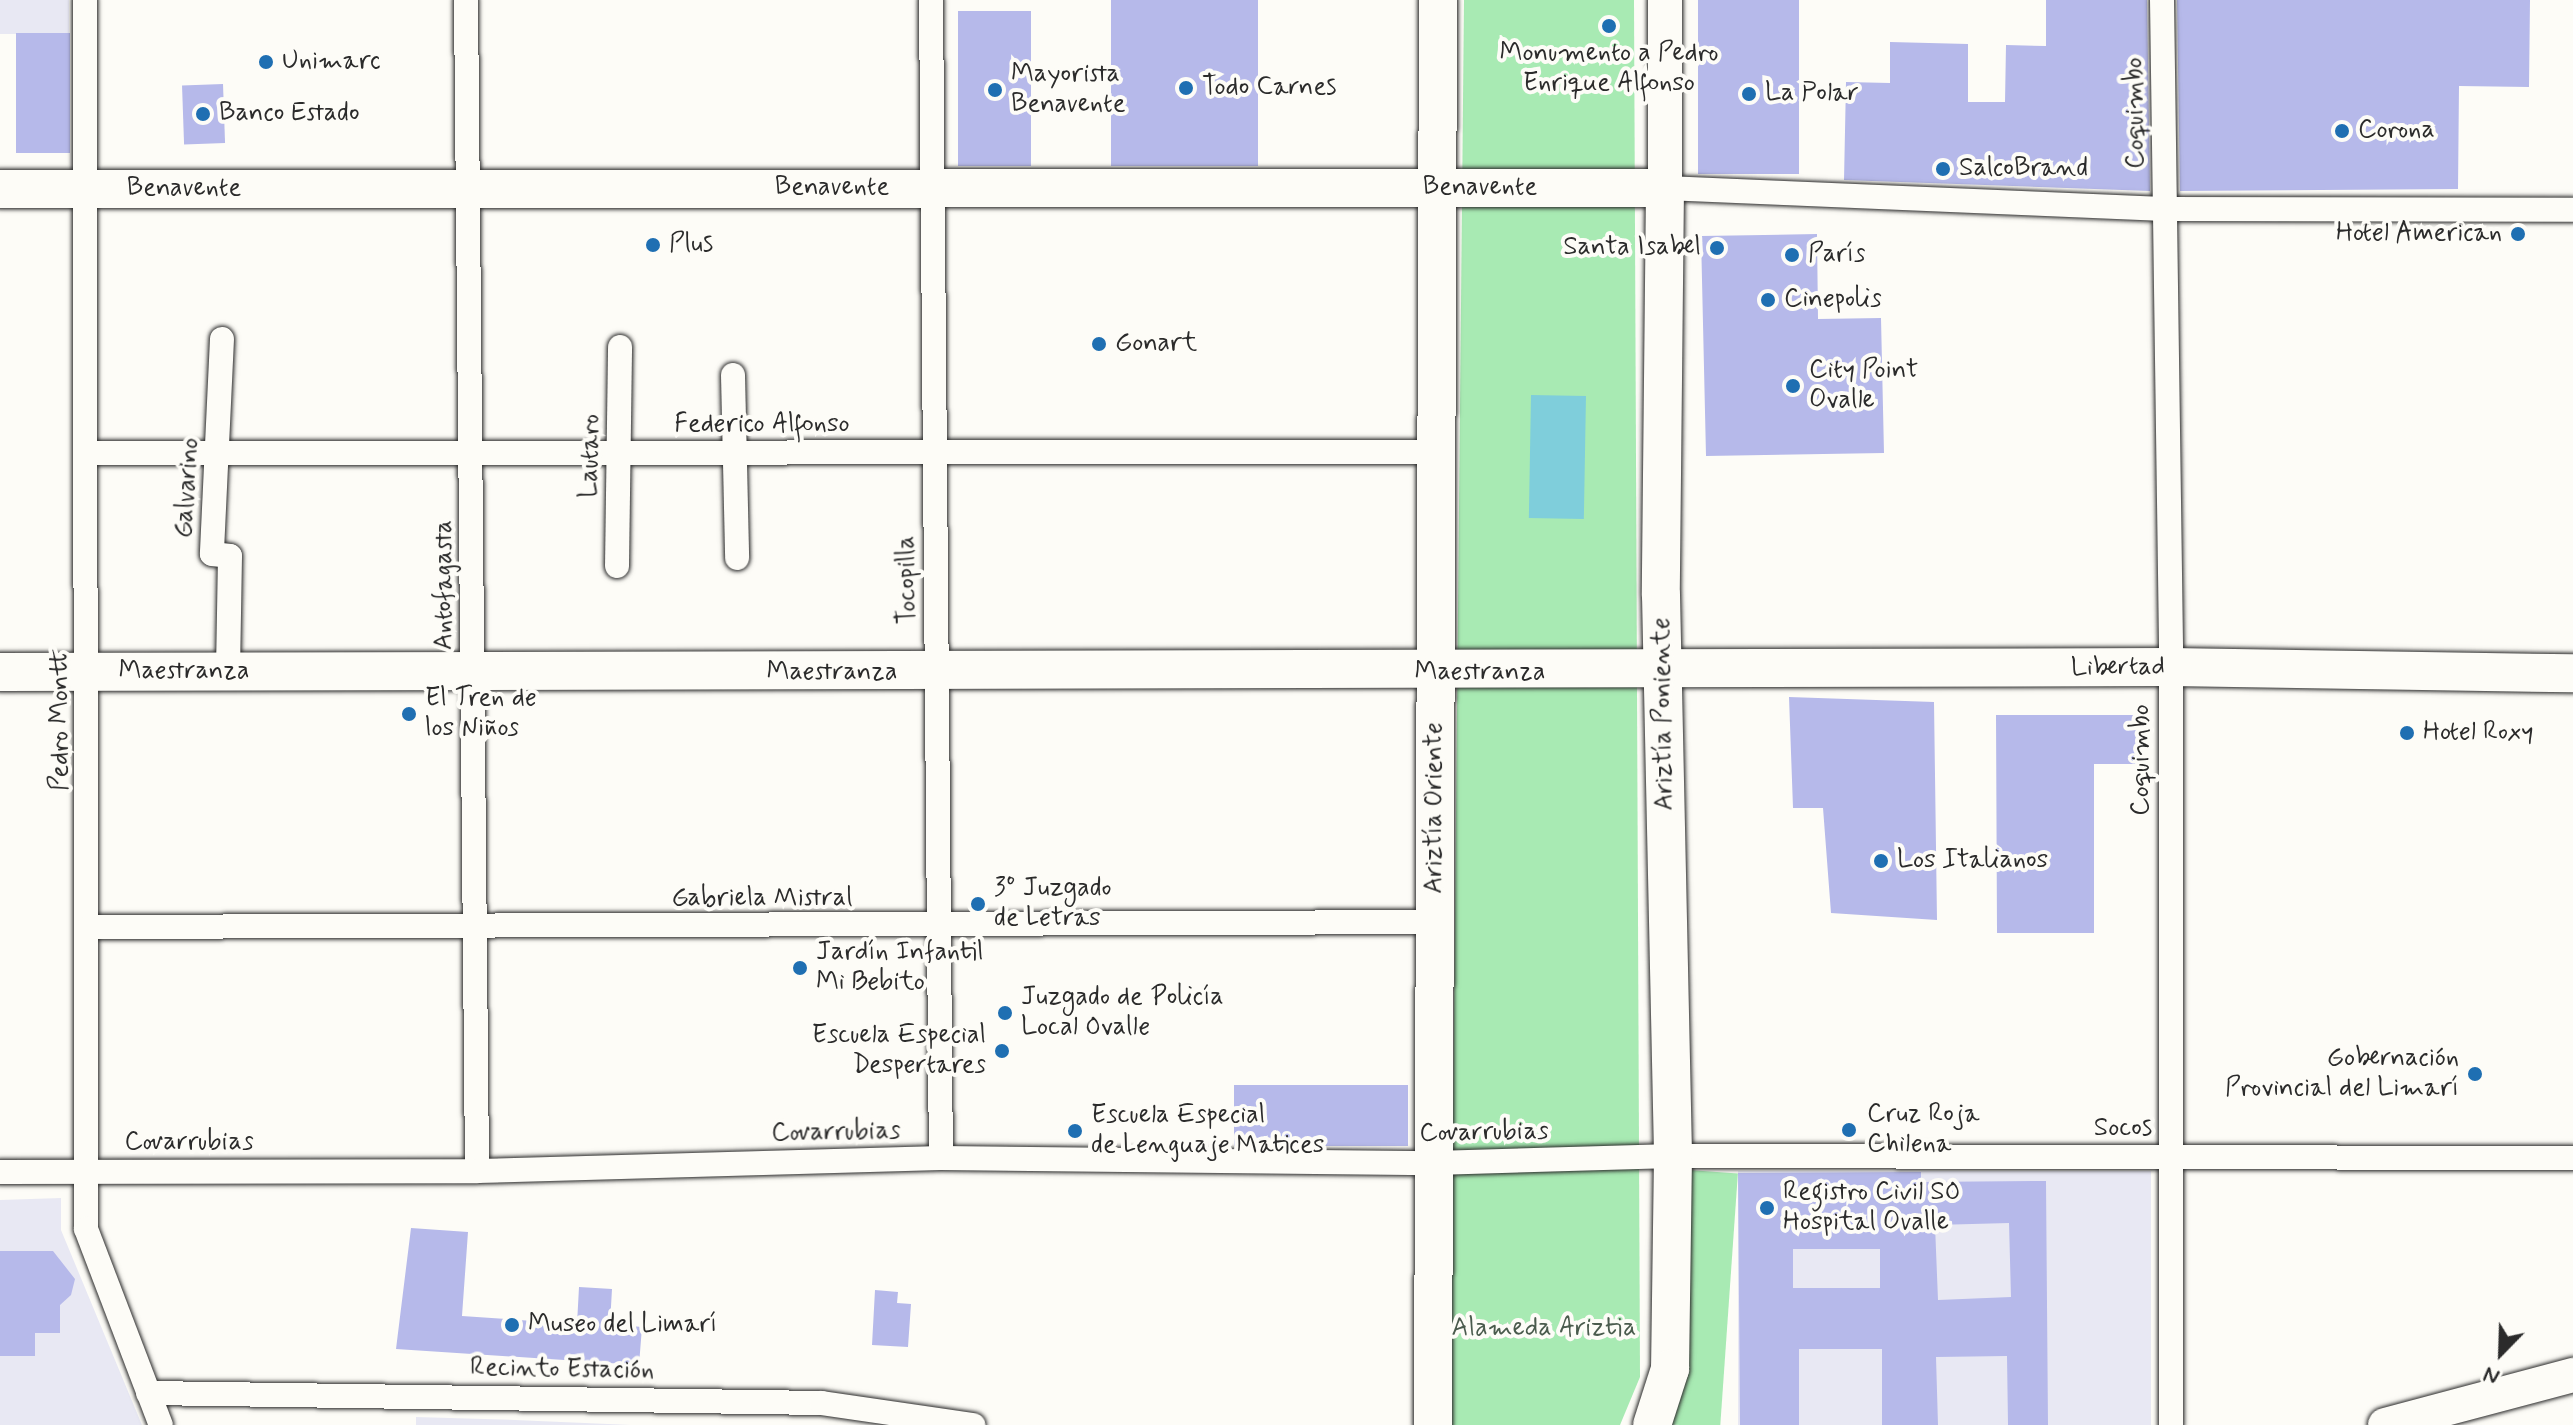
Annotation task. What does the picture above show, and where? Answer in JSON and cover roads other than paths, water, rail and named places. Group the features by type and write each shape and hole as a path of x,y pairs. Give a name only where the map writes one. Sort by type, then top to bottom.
{"main road":[{"name":"Ariztía Oriente","path":"1433,1425 1436,452 1440,188 1438,0"},
{"name":"Benavente","path":"0,189 1665,188"},
{"name":"Ariztía Poniente","path":"1652,1425 1670,1369 1673,1156 1663,673 1665,188"},
{"name":"Libertad","path":"1663,673 2171,667 2573,673"},
{"name":"Maestranza","path":"0,672 1663,673"}],"street":[{"name":"Pedro Montt","path":"85,0 90,927 86,1229 161,1425"},
{"name":"Antofagasta","path":"466,0 472,188 472,673 477,1171"},
{"name":"Tocopilla","path":"931,0 941,1158"},
{"name":"Ariztía Poniente","path":"1665,0 1665,188"},
{"name":"Coquimbo","path":"2162,0 2171,667 2171,1425"},
{"path":"1665,188 2166,209 2573,210"},
{"name":"Galvarino","path":"222,339 212,554 230,556 228,672"},
{"name":"Lautaro","path":"617,566 620,347"},
{"path":"733,375 737,558"},
{"name":"Federico Alfonso","path":"88,453 1436,452"},
{"name":"Gabriela Mistral","path":"90,927 476,929 1434,922"},
{"name":"Socos","path":"1673,1156 2573,1158"},
{"name":"Covarrubias","path":"0,1172 477,1171 941,1158 1434,1163 1673,1156"},
{"path":"2385,1425 2573,1375"},
{"name":"Recinto Estación","path":"148,1393 822,1403 973,1425"}],"water":[{"path":"1531,395 1586,396 1584,519 1529,518"}],"place":[{"name":"Monumento a Pedro Enrique Alfonso","path":"1609,26"},
{"name":"Unimarc","path":"266,62"},
{"name":"Todo Carnes","path":"1186,88"},
{"name":"Mayorista Benavente","path":"995,90"},
{"name":"La Polar","path":"1749,94"},
{"name":"Banco Estado","path":"203,114"},
{"name":"Corona","path":"2342,131"},
{"name":"SalcoBrand","path":"1943,169"},
{"name":"Hotel American","path":"2518,234"},
{"name":"Plus","path":"653,245"},
{"name":"Santa Isabel","path":"1717,248"},
{"name":"París","path":"1792,255"},
{"name":"Cinepolis","path":"1768,300"},
{"name":"Gonart","path":"1099,344"},
{"name":"City Point Ovalle","path":"1793,386"},
{"name":"El Tren de los Niños","path":"409,714"},
{"name":"Hotel Roxy","path":"2407,733"},
{"name":"Los Italianos","path":"1881,861"},
{"name":"3º Juzgado de Letras","path":"978,904"},
{"name":"Jardín Infantil Mi Bebito","path":"800,968"},
{"name":"Juzgado de Policía Local Ovalle","path":"1005,1013"},
{"name":"Escuela Especial Despertares","path":"1002,1051"},
{"name":"Gobernación Provincial del Limarí","path":"2475,1074"},
{"name":"Cruz Roja Chilena","path":"1849,1130"},
{"name":"Escuela Especial de Lenguaje Matices","path":"1075,1131"},
{"name":"Registro Civil SO Hospital Ovalle","path":"1767,1208"},
{"name":"Museo del Limarí","path":"512,1325"}],"park label":[{"name":"Alameda Ariztia","path":"1544,1329"}]}
